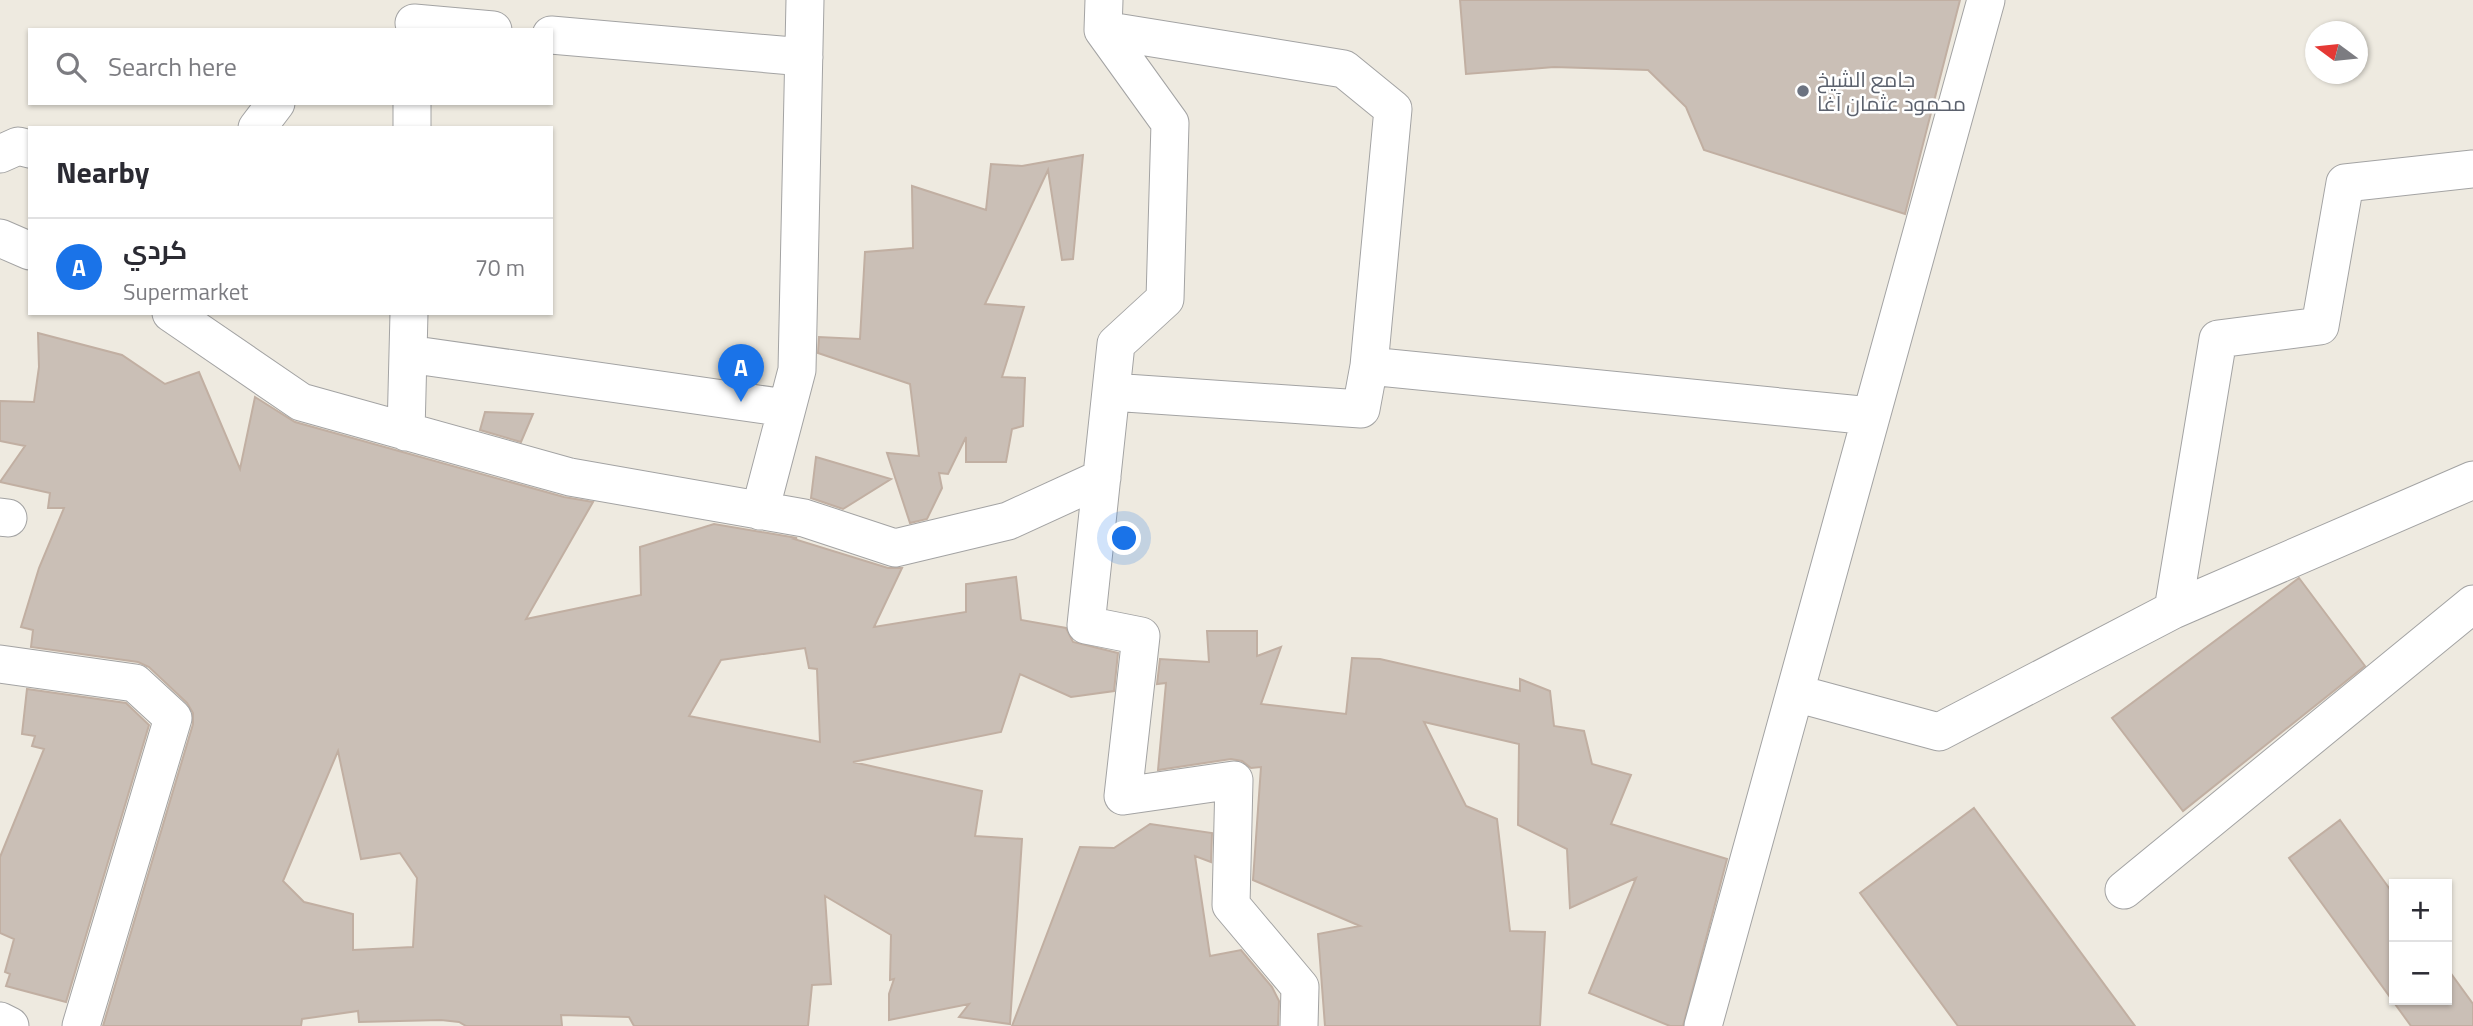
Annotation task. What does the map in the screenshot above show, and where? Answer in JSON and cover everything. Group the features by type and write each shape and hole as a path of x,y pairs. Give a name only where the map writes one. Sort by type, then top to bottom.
{"street":[{"path":"760,510 797,370 805,0"},
{"path":"1703,1026 1986,0"},
{"path":"1104,15 1344,69 1393,109 1369,366 1361,409 1111,392"},
{"path":"1104,15 1170,123 1165,299 1116,344 1086,625 1141,636 1123,796 1234,780 1231,905 1300,987 1299,1026"},
{"path":"414,18 480,28"},
{"path":"553,35 804,57"},
{"path":"259,126 274,105"},
{"path":"412,105 412,126"},
{"path":"0,154 18,146 28,148"},
{"path":"2173,610 2218,339 2320,326 2345,183 2473,169"},
{"path":"0,238 28,250"},
{"path":"174,315 301,402 570,477 804,519 895,548 1008,521 1102,478"},
{"path":"406,432 409,315"},
{"path":"408,354 786,408"},
{"path":"1369,366 1871,416"},
{"path":"1795,693 1940,732 2173,610 2473,480"},
{"path":"2124,890 2473,604"},
{"path":"0,664 135,683 173,718 81,1026"},
{"path":"0,1021 10,1026"}],"building":[{"name":"جامع الشيخ محمود عثمان آغا","path":"1460,0 1960,0 1905,214 1704,150 1686,107 1648,70 1554,67 1466,74"},
{"path":"1083,155 1073,259 1062,260 1048,170 985,304 1024,307 1002,377 1025,378 1023,426 1012,429 1006,462 966,462 966,437 948,474 939,473 942,488 927,519 910,523 887,453 919,456 910,384 818,353 819,337 860,339 865,252 913,248 912,186 986,210 991,164 1022,166"},
{"path":"38,333 122,355 165,384 199,372 240,469 255,397 295,422 564,497 593,502 526,619 641,595 640,547 714,524 797,538 794,539 888,568 902,568 874,627 966,612 966,584 1016,577 1021,620 1066,628 1073,642 1118,653 1114,691 1071,697 1020,674 1001,732 853,762 982,791 975,836 1022,839 1010,1024 959,1017 969,1004 889,1020 889,994 894,979 890,980 891,935 825,896 831,984 812,985 808,1026 634,1026 629,1017 561,1015 562,1026 466,1026 459,1022 441,1020 359,1022 358,1011 302,1019 301,1026 103,1026 193,724 193,713 187,703 149,667 138,662 31,647 33,630 21,627 39,568 64,508 48,508 50,493 0,482 25,446 0,441 0,401 34,402 39,367","holes":["805,648 809,668 817,669 820,742 689,716 721,660","338,751 361,859 400,853 417,878 413,947 353,950 353,914 304,902 283,881"]},
{"path":"485,412 533,414 521,442 480,430"},
{"path":"816,457 891,479 843,509 811,498"},
{"path":"2299,578 2365,666 2183,811 2112,718"},
{"path":"1207,631 1257,631 1257,656 1281,647 1261,704 1346,714 1352,658 1380,659 1520,691 1520,679 1550,691 1554,726 1584,731 1592,764 1631,775 1611,824 1727,859 1683,1026 1670,1026 1589,993 1636,878 1570,908 1567,849 1518,825 1519,744 1424,722 1466,806 1497,819 1510,931 1545,932 1540,1026 1325,1026 1318,934 1360,926 1253,880 1261,767 1251,768 1242,761 1231,759 1158,770 1166,683 1157,684 1160,659 1209,662"},
{"path":"27,689 126,703 149,725 66,1002 6,986 10,974 5,972 14,939 0,933 0,857 44,749 32,746 35,736 22,734"},
{"path":"1974,808 2135,1026 1958,1026 1860,893"},
{"path":"2340,820 2389,888 2389,996 2289,858"},
{"path":"1150,824 1212,833 1211,862 1195,856 1210,956 1241,950 1272,987 1279,1001 1278,1026 1012,1026 1080,847 1114,848"},
{"path":"2452,975 2473,1004 2473,1026 2411,1026 2396,1005 2452,1005"}],"place":[{"name":"جامع الشيخ محمود عثمان آغا","path":"1803,91"},
{"name":"كردي","path":"741,402"}]}
